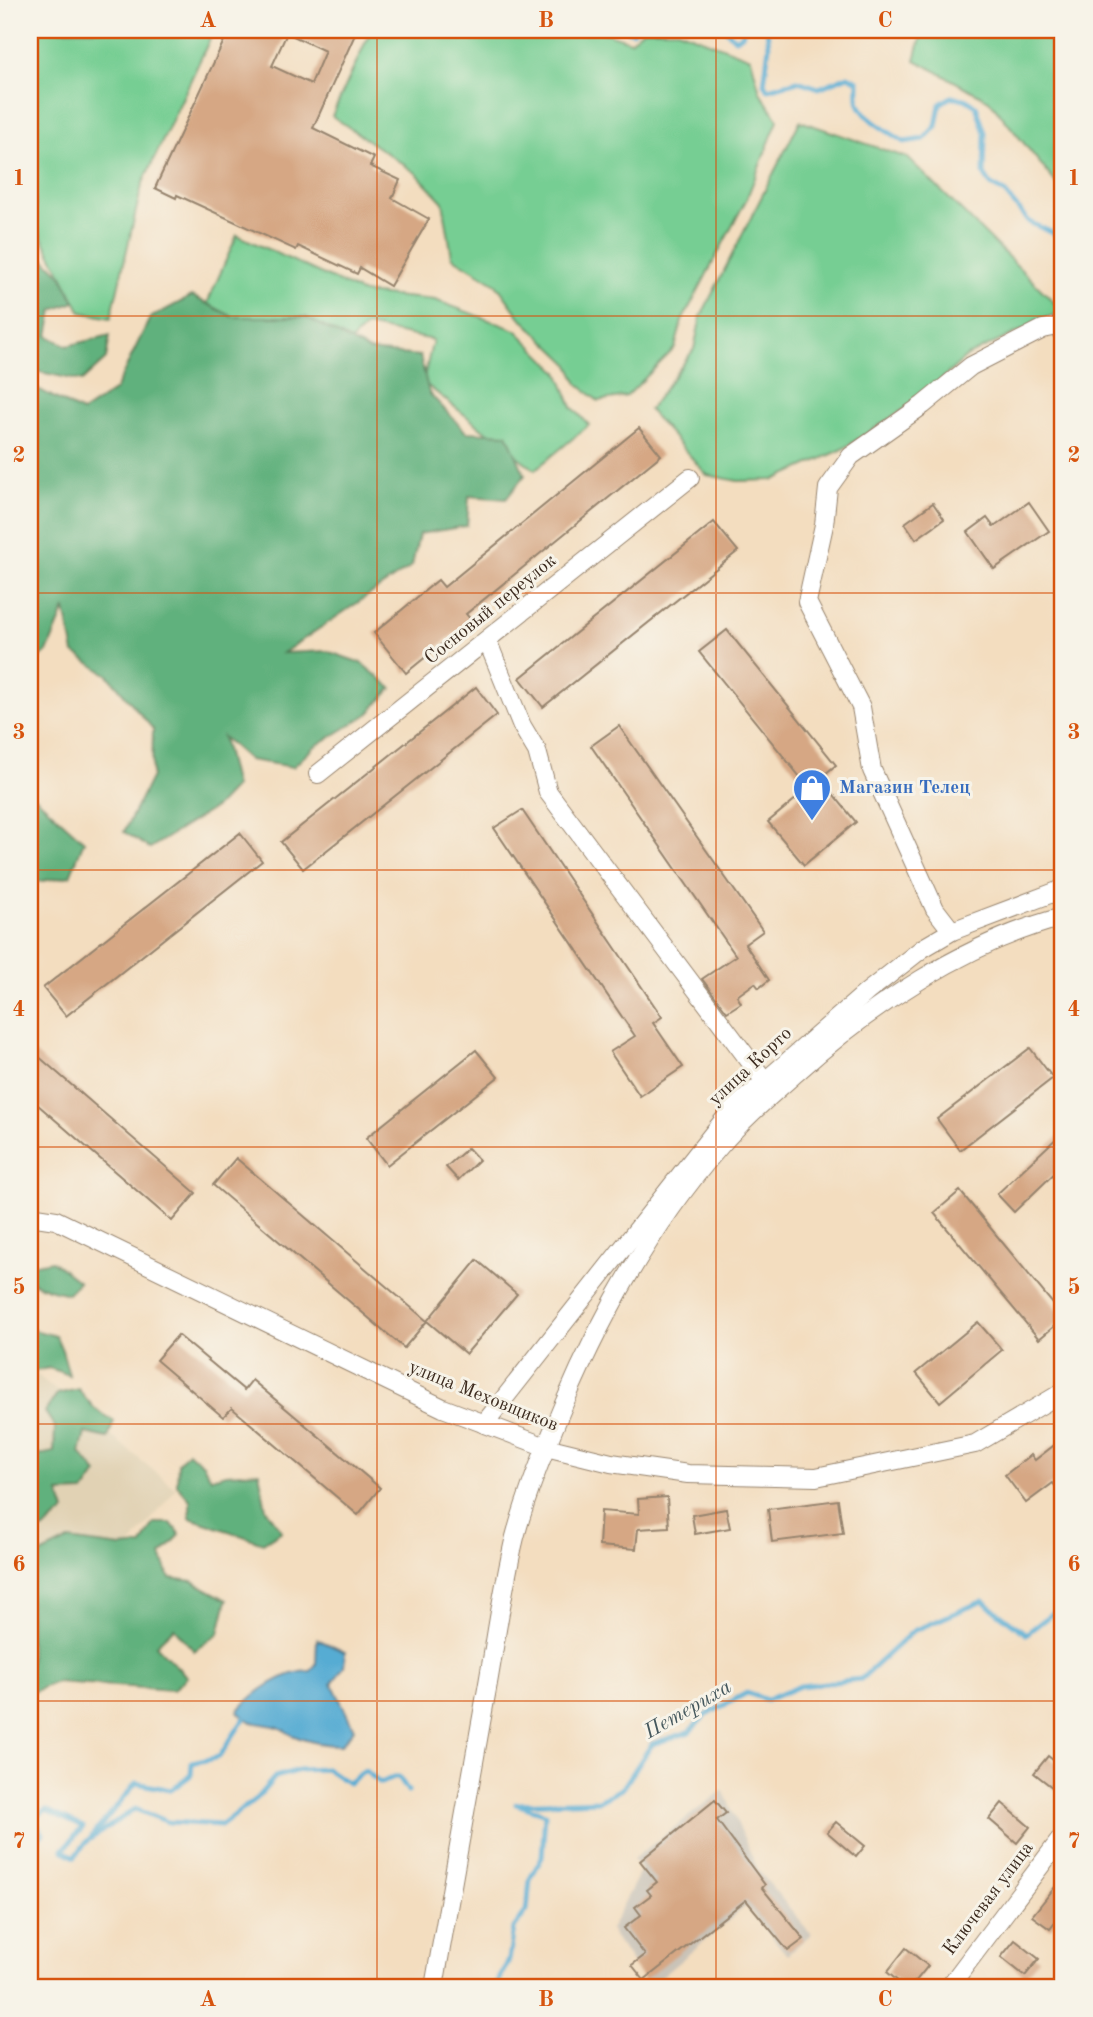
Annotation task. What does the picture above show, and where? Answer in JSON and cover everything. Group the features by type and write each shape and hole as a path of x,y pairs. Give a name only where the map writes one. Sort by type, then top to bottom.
{"street":[{"path":"952,931 935,909 872,770 861,707 807,602 824,525 828,488 851,456 923,405 971,366 1043,330 1063,325"},
{"name":"Сосновый переулок","path":"318,774 690,478"},
{"path":"487,640 522,726 537,751 548,792 764,1080"},
{"name":"улица Корто","path":"484,1424 730,1112 764,1080 892,971 923,948 952,931 1063,889"},
{"path":"434,1987 515,1538 546,1447 579,1368 623,1282 666,1215 722,1143 821,1051 900,994 943,967 1000,938 1063,917"},
{"name":"улица Меховщиков","path":"30,1216 56,1220 443,1408 546,1447 611,1463 688,1474 767,1478 816,1477 975,1444 1063,1392"},
{"name":"Ключевая улица","path":"949,1987 1063,1836"}],"shaded area":[{"path":"30,1369 176,1489 124,1553 30,1552"},
{"path":"723,1790 758,1870 811,1934 787,1955 746,1906 649,1987 610,1930 641,1870 633,1859"}],"green space":[{"path":"30,30 214,30 142,185 111,318 81,312 37,228 34,183 30,180"},
{"path":"371,30 596,30 630,41 643,30 678,30 751,58 760,92 778,120 746,200 682,321 675,348 627,396 598,401 578,384 568,363 520,317 496,284 452,257 443,202 416,173 332,116"},
{"path":"923,30 1063,30 1063,192 989,100 915,60"},
{"path":"800,121 908,158 1063,311 967,356 920,399 841,450 774,480 738,481 707,475 649,410 694,349 701,316"},
{"path":"237,235 363,293 435,300 516,330 558,372 572,407 589,425 535,470 423,382 433,340 366,326 345,347 236,320 206,306"},
{"path":"30,245 61,275 75,302 53,310 48,336 67,346 110,335 106,359 82,381 30,370"},
{"path":"192,296 233,317 306,317 369,351 420,356 429,393 466,432 507,434 525,475 506,499 469,496 467,526 419,534 412,566 283,653 327,651 361,663 392,688 368,714 314,747 293,767 249,760 223,737 235,787 216,807 150,848 124,832 152,776 153,729 108,675 74,653 65,609 47,652 30,667 30,385 82,412 115,390 150,318"},
{"path":"30,777 32,794 84,841 70,876 30,883"},
{"path":"52,1261 79,1282 68,1294 30,1281 30,1265"},
{"path":"30,1329 56,1336 69,1375 49,1368 30,1372"},
{"path":"78,1389 95,1409 114,1421 108,1438 85,1433 80,1453 97,1473 84,1492 59,1493 65,1511 43,1530 30,1529 30,1457 54,1452 55,1427 45,1412 57,1394"},
{"path":"188,1452 203,1464 211,1478 226,1474 259,1472 266,1509 282,1531 263,1543 190,1518 190,1500 177,1485 178,1463"},
{"path":"154,1523 171,1523 180,1535 161,1555 170,1578 192,1581 227,1600 219,1633 194,1651 174,1628 156,1645 187,1677 173,1690 56,1682 30,1693 30,1559 69,1540 121,1547 142,1545"}],"water":[{"path":"317,1639 345,1652 344,1667 332,1683 354,1729 341,1745 304,1740 278,1727 246,1719 238,1711 253,1696 281,1678 311,1671 316,1664"}],"building":[{"path":"229,30 357,30 313,128 374,158 370,166 400,180 392,198 429,219 390,286 360,268 357,274 298,246 296,250 177,195 176,198 155,188","holes":["287,33 325,51 311,84 272,66"]},
{"path":"639,428 661,455 466,614 471,620 406,673 374,633 438,580 444,587"},
{"path":"1029,502 1049,531 994,569 968,532 987,518 994,527"},
{"path":"933,503 944,519 916,539 905,523"},
{"path":"714,522 738,551 543,707 520,678"},
{"path":"727,630 836,765 820,778 856,822 804,865 768,822 809,788 699,652"},
{"path":"476,687 497,715 303,869 281,842"},
{"path":"619,726 763,931 745,944 769,980 759,988 755,983 737,996 741,1003 727,1012 702,979 736,956 591,746"},
{"path":"522,810 662,1017 653,1023 683,1067 640,1096 610,1052 635,1036 494,828"},
{"path":"240,833 262,861 66,1016 43,988"},
{"path":"1030,1048 1053,1078 960,1150 937,1119"},
{"path":"30,1049 196,1193 172,1221 30,1098"},
{"path":"476,1050 498,1077 387,1165 366,1138"},
{"path":"1063,1132 1063,1165 1014,1212 997,1194"},
{"path":"468,1148 479,1160 458,1180 446,1167"},
{"path":"236,1158 427,1321 404,1348 213,1185"},
{"path":"960,1191 1063,1316 1063,1319 1039,1339 934,1213"},
{"path":"477,1260 517,1294 466,1354 427,1321"},
{"path":"978,1322 1002,1350 940,1402 916,1373"},
{"path":"178,1335 244,1390 252,1380 380,1488 358,1515 232,1408 223,1417 156,1360"},
{"path":"1057,1443 1063,1452 1063,1497 1053,1483 1026,1503 1005,1475 1031,1455 1035,1460"},
{"path":"667,1497 669,1527 638,1529 636,1549 599,1546 601,1511 639,1514 638,1499"},
{"path":"838,1500 843,1533 772,1542 768,1509"},
{"path":"726,1509 730,1528 695,1534 692,1515"},
{"path":"1048,1756 1063,1768 1063,1783 1057,1791 1034,1773"},
{"path":"715,1800 726,1813 717,1820 765,1885 762,1888 804,1939 788,1951 746,1900 644,1980 632,1965 645,1955 624,1928 641,1915 635,1907 651,1895 647,1890 657,1882 640,1861"},
{"path":"1002,1803 1030,1827 1017,1843 989,1819"},
{"path":"836,1822 865,1846 856,1857 827,1832"},
{"path":"1063,1877 1063,1912 1050,1929 1032,1916"},
{"path":"1015,1940 1039,1959 1025,1976 1001,1957"},
{"path":"906,1948 928,1966 911,1987 905,1987 887,1972"}],"waterway":[{"path":"626,30 634,30"},
{"path":"726,30 735,39 742,35 744,30"},
{"path":"767,30 769,46 764,84 768,89 798,81 819,88 848,76 858,81 859,104 867,116 904,142 924,139 936,126 940,104 951,97 965,99 976,106 985,133 984,174 991,185 1004,192 1029,222 1063,238"},
{"name":"Петериха","path":"495,1987 509,1960 514,1928 527,1910 530,1879 542,1857 545,1814 516,1804 599,1801 623,1788 652,1744 689,1732 706,1715 747,1693 767,1700 800,1686 861,1679 913,1631 983,1601 1026,1634 1063,1605"},
{"path":"92,1836 136,1783 171,1790 191,1775 192,1763 219,1757 244,1719"},
{"path":"30,1846 43,1834 33,1819 46,1810 83,1827 63,1850 75,1857 87,1841 135,1809 168,1822 222,1825 257,1798 275,1777 299,1770 327,1769 348,1783 365,1771 381,1783 399,1777 408,1791"}],"place":[{"name":"Магазин Телец","path":"812,822"}]}
